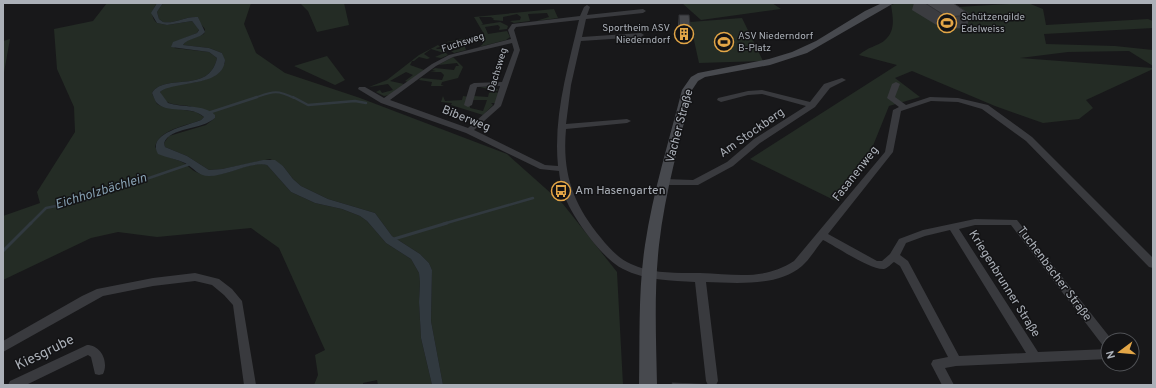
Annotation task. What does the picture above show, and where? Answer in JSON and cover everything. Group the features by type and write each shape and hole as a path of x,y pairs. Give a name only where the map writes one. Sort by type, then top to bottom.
{"main road":[{"name":"Vacher Straße","path":"648,385 647,322 652,245 687,90 696,77 709,73 755,66 795,54 818,44 864,15 890,3"}],"street":[{"path":"587,7 578,39 562,126 561,169 571,202 600,245 627,267 650,273"},
{"path":"583,17 643,11"},
{"name":"Dachsweg","path":"469,131 497,106 517,50 511,30 514,26 583,17"},
{"path":"578,39 641,35"},
{"name":"Fuchsweg","path":"384,101 434,64 451,56 514,40"},
{"name":"Am Stockberg","path":"665,182 695,183 730,164 757,141 812,105 827,86 842,80"},
{"path":"468,105 474,84 505,84"},
{"path":"896,84 891,98 904,108 930,99 958,100 985,107 1029,139 1153,264"},
{"name":"Biberweg","path":"362,89 384,101 469,131 543,167 561,169"},
{"path":"721,100 748,93 762,92 812,105"},
{"name":"Fasanenweg","path":"650,273 756,279 774,276 788,271 798,264 889,152 897,110 904,108"},
{"path":"562,126 627,121"},
{"name":"Tuchenbacher Straße","path":"822,235 875,264 884,265 894,256 902,241 923,233 975,222 1014,222 1100,334"},
{"name":"Kriegenbrunner Straße","path":"952,226 1035,357"},
{"path":"894,256 904,264 956,361"},
{"path":"3,347 86,299 101,292 151,282 195,277 215,282 228,292 238,304 250,385"},
{"path":"700,277 712,381"},
{"name":"Kiesgrube","path":"14,385 87,350 91,350 97,355 99,370"},
{"path":"948,385 937,364 956,361 1100,354"}],"shaded area":[{"path":"107,3 157,3 152,13 153,18 157,23 167,25 192,21 199,29 197,33 185,38 174,48 209,52 217,58 212,69 205,76 196,80 167,84 158,87 152,93 157,104 161,106 196,112 204,117 201,120 167,132 158,141 155,147 159,151 166,156 184,163 194,171 205,175 224,173 251,165 267,165 291,192 315,203 342,209 360,216 367,221 386,243 411,259 419,273 421,338 432,385 378,385 377,380 363,383 363,385 314,385 318,375 315,355 325,350 279,248 251,228 157,237 118,232 91,238 3,280 3,216 40,203 37,192 75,132 74,107 57,69 54,29 93,21"},
{"path":"157,3 163,3 157,12 159,19 163,22 172,22 198,17 205,32 200,36 187,41 183,45 209,48 222,53 225,60 222,69 216,75 208,79 167,88 160,92 168,103 205,109 215,115 215,118 209,122 173,134 167,138 164,143 165,147 187,156 209,170 222,169 263,160 275,160 283,166 293,179 301,186 328,199 375,213 392,236 420,254 429,263 432,270 431,321 443,385 432,385 421,338 419,273 411,259 386,243 367,221 360,216 342,209 315,203 291,192 267,165 254,165 223,174 205,176 179,160 158,154 156,147 158,141 163,136 170,131 201,120 204,117 193,111 163,107 155,101 152,93 158,87 167,84 196,80 205,76 212,69 217,58 209,52 171,47 173,42 197,33 199,30 192,21 167,25 157,23 151,13"},
{"path":"163,3 251,3 244,24 256,53 285,73 360,98 507,154 563,204 617,272 623,385 443,385 431,321 432,270 429,263 420,254 392,236 375,213 328,199 301,186 293,179 283,166 270,159 222,169 209,170 187,156 165,147 164,143 169,136 206,125 215,118 192,107 169,103 165,101 160,92 167,87 200,81 208,78 217,72 225,63 222,53 209,48 183,45 186,41 204,34 205,29 200,23 198,17 172,22 163,22 159,19 157,12"},
{"path":"300,3 344,3 349,25 317,32 308,11"},
{"path":"682,3 772,3 781,9 701,20"},
{"path":"897,3 929,3 939,8 1028,3 1043,9 1046,25 1148,19 1153,21 1153,28 1044,34 1046,44 1115,46 1153,50 1153,66 1129,51 1068,52 1020,58 1153,69 1086,100 1093,108 1079,119 1043,123 995,106 912,71 895,78 920,97 889,106 866,163 838,202 750,159 897,65 859,55 881,43 888,37 893,24 891,5"},
{"path":"554,9 558,18 536,21 549,17 547,13 528,14 530,21 514,23 510,21 520,20 521,17 517,14 503,17 503,21 493,20 494,19 491,17 479,17 483,24 481,25 500,22 508,26 507,29 499,30 500,27 498,25 485,27 488,34 507,31 510,37 506,40 479,47 483,44 483,40 463,41 466,50 454,53 451,51 459,49 462,45 456,41 442,43 484,34 474,17"},
{"name":"ASV Niederndorf B-Platz","path":"742,18 763,61 699,63 690,22"},
{"path":"10,39 3,78 3,41"},
{"path":"438,45 440,47 436,48 437,49 442,49 448,55 441,58 435,57 444,53 431,49 424,54 430,58 427,59 419,57 412,61 410,65 424,70 408,82 405,81 413,75 406,72 390,81 404,84 390,95 384,96 376,92 380,90 382,93 393,90 388,84 369,87 387,80 419,55"},
{"path":"327,56 345,80 335,85 294,66"},
{"path":"453,57 463,67 458,78 442,82 441,85 444,86 431,86 432,82 419,80 421,78 442,80 444,75 441,72 430,72 436,71 432,70 435,68 454,70 456,66 459,66 457,63 438,65"},
{"path":"480,87 493,87 499,90 494,92 500,93 495,103 491,103 493,105 483,115 451,105 452,103 441,102 443,96 445,101 462,100 463,96 469,97 466,106 483,111 487,100 473,100 474,96 488,97 489,93 492,92 489,90 492,90"}],"building":[{"path":"925,3 953,3 971,15 947,17"},
{"path":"679,15 689,15 691,33 680,33"},
{"path":"672,383 716,385 673,385"}],"waterway":[{"path":"255,98 278,92 294,98"},
{"path":"293,97 308,105 355,101 366,103"},
{"path":"208,113 255,98"},
{"name":"Eichholzbächlein","path":"3,251 46,208 85,200 190,164"},
{"path":"443,224 533,198"},
{"path":"394,239 447,223"}],"place":[{"name":"Schützengilde Edelweiss","path":"947,23"},
{"name":"Sportheim ASV Niederndorf","path":"684,34"},
{"name":"ASV Niederndorf B-Platz","path":"724,42"},
{"name":"Am Hasengarten","path":"561,191"}]}
